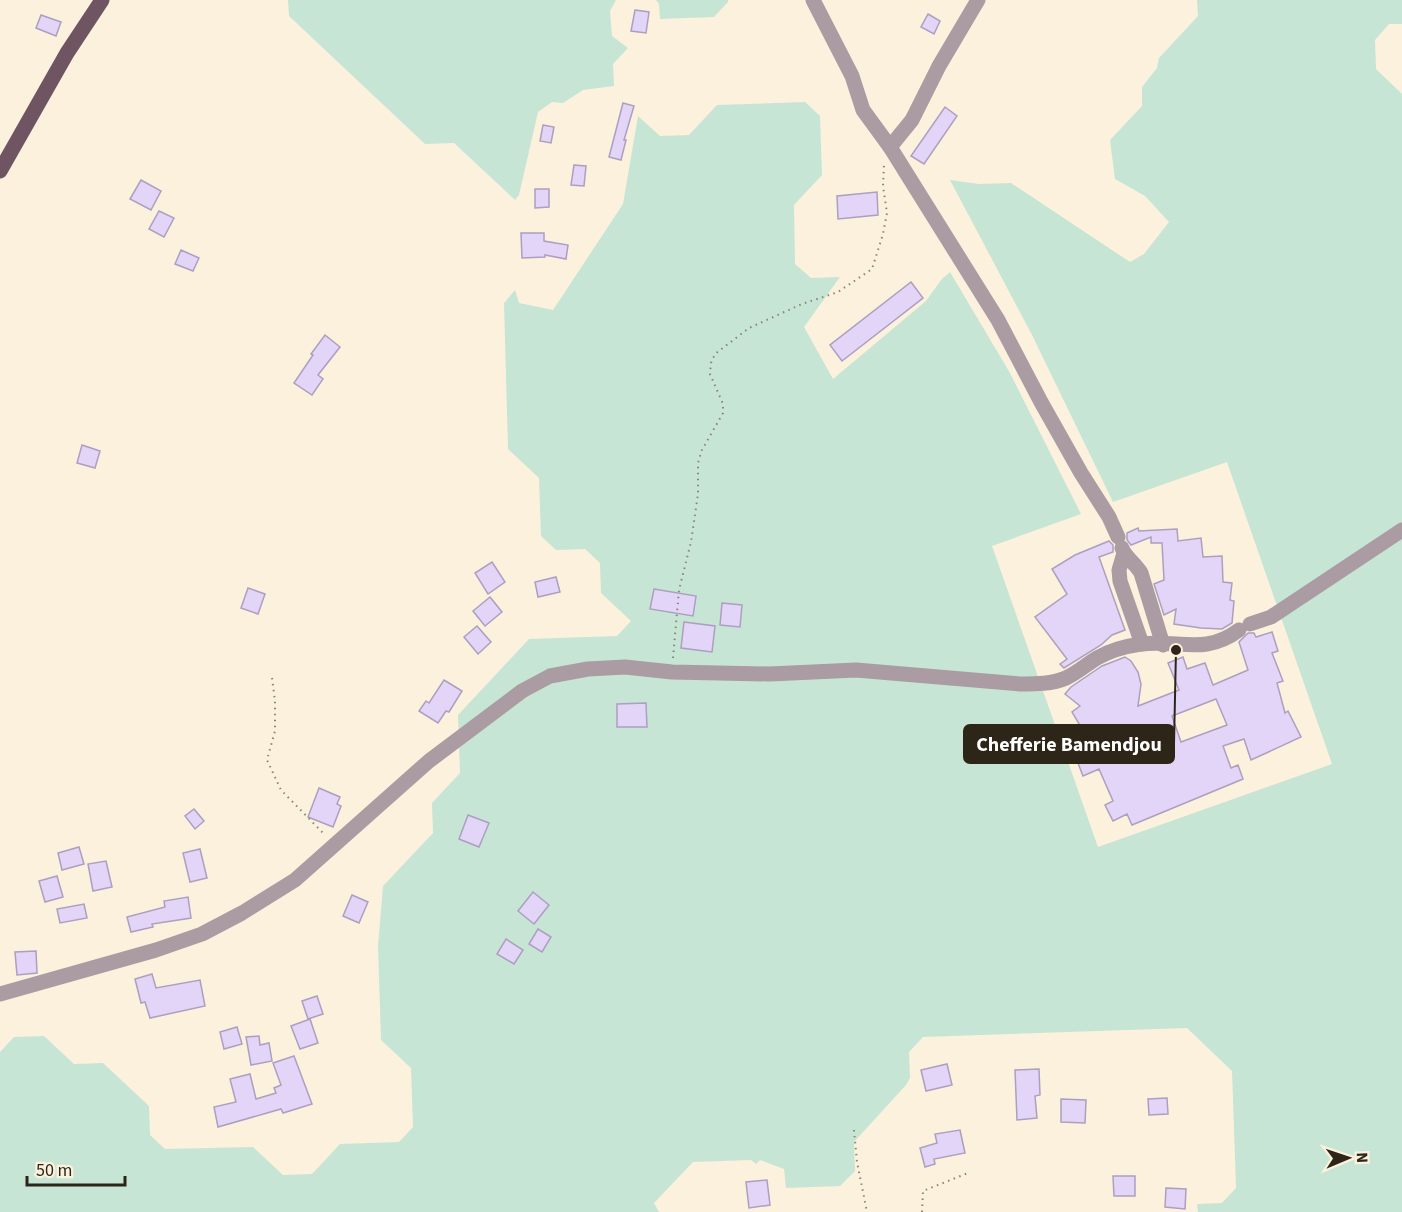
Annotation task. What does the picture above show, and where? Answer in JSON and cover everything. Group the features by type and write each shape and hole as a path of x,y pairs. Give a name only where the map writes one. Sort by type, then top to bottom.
{"main road":[{"path":"0,171 67,53 102,0"}],"street":[{"path":"813,0 852,76 863,110 890,147 998,320 1046,412 1109,517 1122,546 1141,573 1164,645"},
{"path":"890,147 912,120 939,66 978,0"},
{"path":"0,994 156,950 202,934 242,914 295,880 336,846 355,826 429,761 522,691 550,676 588,669 625,667 672,672 770,674 856,669 1020,684 1044,684 1064,678 1099,656 1142,644 1212,644 1227,639 1244,627 1271,617 1402,530"},
{"path":"1122,546 1120,581 1142,644"}],"path":[{"path":"672,672 679,590 691,542 698,494 698,463 723,413 723,404 710,374 711,363 715,354 749,328 802,304 838,292 872,269 884,234 887,213 883,167 890,147"},
{"path":"272,678 275,702 274,730 267,760 281,790 336,846"},
{"path":"854,1130 857,1162 867,1212"},
{"path":"922,1212 923,1191 968,1173"}],"green space":[{"path":"288,0 616,0 610,11 612,36 628,48 613,64 614,86 583,90 563,103 552,102 538,112 519,195 515,200 454,143 425,144 289,16"},
{"path":"656,0 728,0 728,2 714,17 660,19 659,4"},
{"path":"1197,0 1402,0 1402,24 1389,24 1375,40 1376,69 1402,94 1402,1212 1198,1212 1197,1204 1222,1203 1236,1188 1232,1071 1187,1028 923,1037 909,1052 910,1078 906,1085 854,1142 855,1171 840,1186 786,1188 784,1169 760,1160 756,1164 751,1160 693,1162 654,1203 659,1212 0,1212 0,1052 14,1037 44,1036 74,1064 103,1063 149,1106 150,1135 165,1149 253,1147 283,1175 312,1174 340,1144 399,1142 413,1127 411,1068 381,1040 378,946 383,886 433,833 432,803 460,773 458,715 529,639 617,636 631,621 601,593 600,563 585,549 556,550 541,536 539,478 508,449 504,303 515,290 519,303 553,310 623,204 638,116 660,136 689,135 717,105 805,102 820,116 822,175 794,205 795,264 811,278 840,277 804,327 833,379 926,301 941,280 950,272 1010,373 1081,514 992,546 1098,847 1332,764 1227,462 1113,502 1032,335 950,180 979,184 1011,183 1130,262 1144,254 1169,222 1145,196 1115,179 1110,140 1142,106 1142,87 1157,68 1159,58 1198,16"}],"building":[{"path":"635,10 649,12 646,33 631,31"},
{"path":"928,14 940,21 934,34 921,27"},
{"path":"41,15 61,22 56,36 36,28"},
{"path":"623,103 634,106 621,160 609,157"},
{"path":"945,107 957,116 924,164 911,156"},
{"path":"543,125 554,127 551,143 540,141"},
{"path":"574,165 586,166 584,186 571,185"},
{"path":"141,180 161,191 151,210 130,199"},
{"path":"535,189 549,189 549,207 535,208"},
{"path":"877,192 878,215 838,219 837,196"},
{"path":"159,211 174,218 164,237 149,229"},
{"path":"521,233 544,233 544,241 568,245 566,259 545,255 545,257 522,258"},
{"path":"181,250 199,258 193,271 175,264"},
{"path":"911,282 923,298 842,361 830,345"},
{"path":"325,335 340,347 318,375 323,379 312,395 294,383"},
{"path":"82,445 100,451 95,468 77,463"},
{"path":"1138,528 1139,531 1177,529 1178,541 1201,538 1203,557 1222,556 1223,582 1232,583 1230,600 1234,601 1232,623 1222,629 1201,628 1174,624 1176,609 1164,615 1154,584 1164,580 1162,543 1151,543 1151,537 1131,545 1127,540 1127,533"},
{"path":"1109,541 1113,545 1113,552 1099,557 1125,630 1112,635 1101,645 1064,668 1060,664 1067,659 1035,617 1067,594 1052,569 1075,555"},
{"path":"492,562 505,582 488,594 475,573"},
{"path":"556,577 560,592 538,597 535,582"},
{"path":"248,588 265,594 258,614 241,608"},
{"path":"654,589 696,596 693,616 650,609"},
{"path":"490,597 502,612 485,626 473,611"},
{"path":"722,603 742,605 740,627 720,625"},
{"path":"684,622 715,626 712,652 681,648"},
{"path":"477,626 491,642 478,654 464,637"},
{"path":"1272,632 1278,651 1272,653 1283,681 1277,683 1285,713 1288,711 1301,737 1251,760 1244,739 1223,746 1231,768 1238,765 1243,779 1132,825 1127,814 1113,821 1105,805 1113,801 1099,769 1083,776 1071,745 1088,739 1072,712 1080,706 1065,694 1071,687 1102,666 1125,657 1131,661 1138,672 1141,684 1138,706 1179,690 1168,663 1183,657 1187,669 1205,663 1213,685 1248,670 1239,642 1248,633 1254,633 1256,637","holes":["1216,699 1227,725 1181,742 1172,716"]},
{"path":"444,680 462,691 449,712 446,711 438,723 419,711 426,701 429,703"},
{"path":"646,703 647,727 617,727 617,704"},
{"path":"319,788 340,797 337,804 341,806 333,827 308,817"},
{"path":"194,809 204,821 195,829 185,816"},
{"path":"468,815 489,823 479,847 459,839"},
{"path":"79,847 84,864 62,870 58,853"},
{"path":"200,849 207,878 190,882 183,853"},
{"path":"106,861 112,887 93,891 88,864"},
{"path":"57,876 63,897 45,902 39,881"},
{"path":"533,892 549,905 534,924 518,911"},
{"path":"352,895 368,902 359,923 343,916"},
{"path":"188,897 191,918 152,924 153,927 131,932 127,917 165,907 164,901"},
{"path":"84,904 87,918 60,923 57,909"},
{"path":"538,929 551,937 542,952 529,944"},
{"path":"506,939 523,950 514,964 497,954"},
{"path":"36,951 37,973 17,975 15,952"},
{"path":"152,974 156,988 200,980 205,1006 150,1018 145,1002 141,1003 135,979"},
{"path":"317,996 323,1014 308,1019 302,1001"},
{"path":"310,1019 318,1043 300,1049 291,1026"},
{"path":"237,1027 242,1044 224,1049 220,1032"},
{"path":"259,1036 260,1045 269,1043 272,1061 251,1065 246,1037"},
{"path":"294,1056 312,1104 283,1113 281,1109 218,1127 214,1107 236,1102 230,1079 250,1074 256,1099 276,1093 274,1088 281,1085 273,1063"},
{"path":"947,1064 952,1085 926,1091 921,1070"},
{"path":"1039,1069 1040,1095 1035,1096 1037,1118 1017,1120 1015,1070"},
{"path":"1167,1098 1168,1114 1149,1115 1148,1099"},
{"path":"1061,1099 1086,1100 1085,1123 1061,1122"},
{"path":"960,1130 965,1153 934,1159 935,1164 925,1167 920,1148 937,1143 935,1134"},
{"path":"1113,1176 1135,1176 1135,1196 1114,1196"},
{"path":"767,1180 770,1205 749,1208 746,1182"},
{"path":"1166,1188 1186,1189 1185,1209 1165,1207"}],"place":[{"name":"Chefferie Bamendjou","path":"1176,650"}]}
